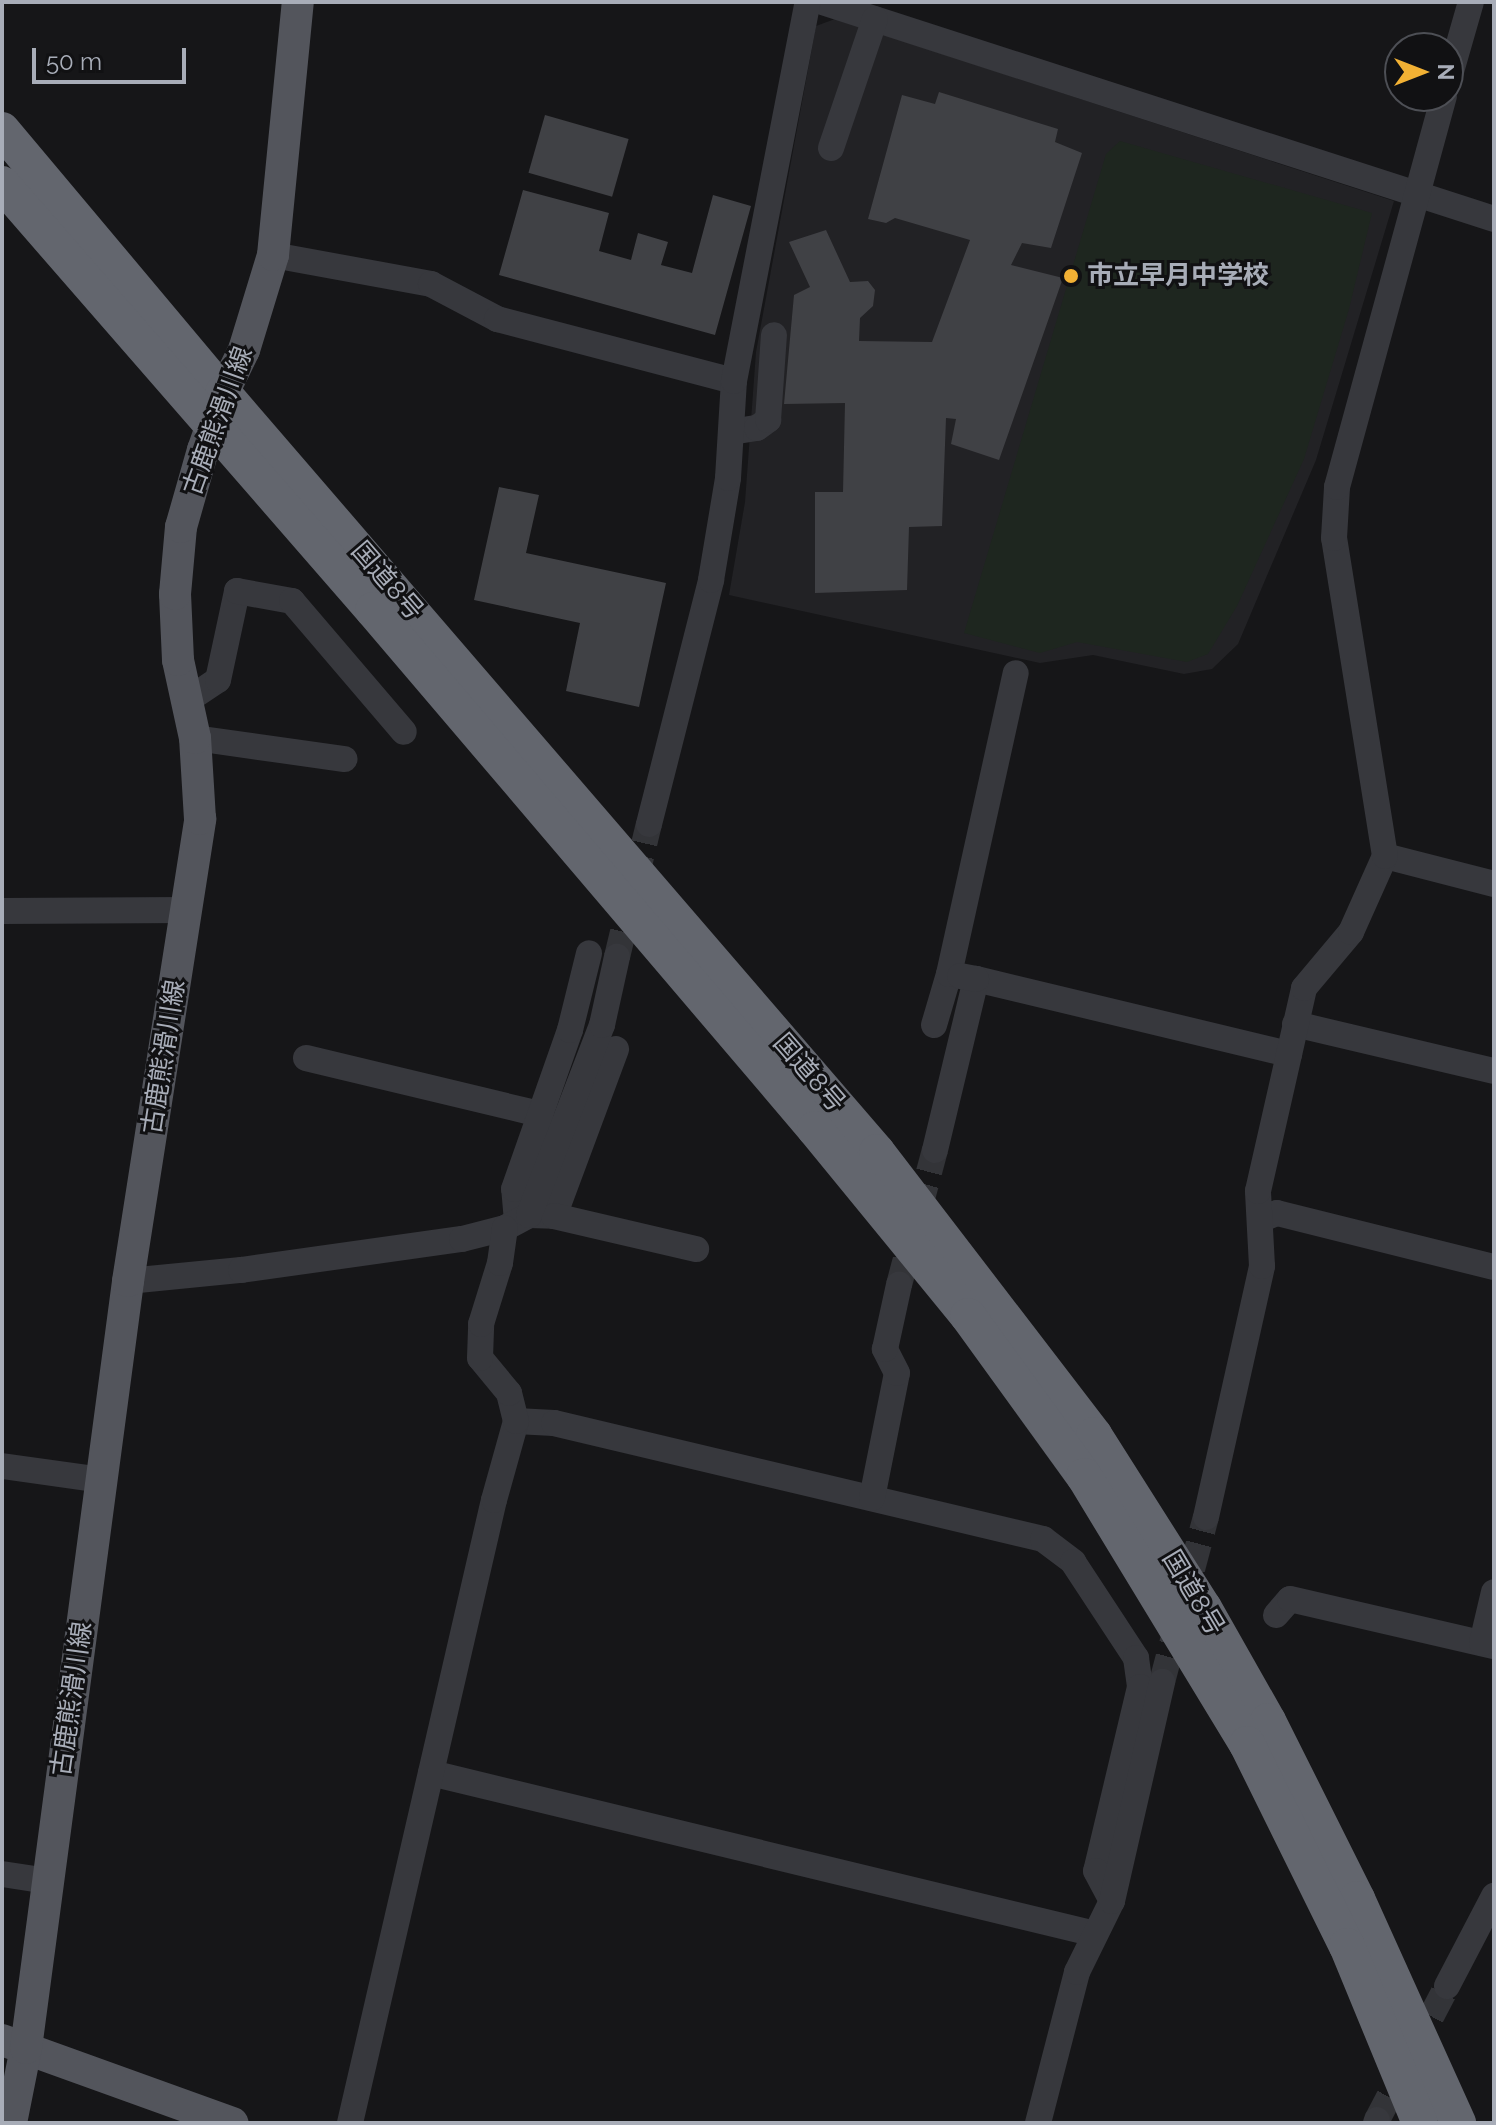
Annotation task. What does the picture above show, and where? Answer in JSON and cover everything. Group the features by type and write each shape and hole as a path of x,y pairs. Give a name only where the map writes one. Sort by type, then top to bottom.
{"highway":[{"name":"国道8号","path":"2,130 223,393 877,1152 1094,1435 1204,1608 1268,1721 1357,1899 1458,2123"},
{"name":"国道8号","path":"2,184 211,427 304,529 815,1129 968,1316 1084,1476 1247,1744 1347,1946 1420,2123"}],"main road":[{"name":"古鹿熊滑川線","path":"11,2123 14,2044 48,1881 128,1281 200,819 195,738 178,660 175,594 181,527 211,427 244,350 273,255 298,2"},
{"path":"14,2044 233,2123"}],"street":[{"path":"649,824 711,580 728,478 734,381 808,2"},
{"path":"822,2 1494,219"},
{"path":"1462,32 1471,2"},
{"path":"831,148 875,19"},
{"path":"1206,1517 1262,1266 1262,1219 1258,1191 1304,988 1351,932 1385,856 1334,538 1335,512 1337,487 1439,112"},
{"path":"273,255 431,284 497,319 734,381"},
{"path":"731,432 757,428 768,420 774,335"},
{"path":"188,700 218,680 237,591 292,601 404,732"},
{"path":"934,1025 949,974 1016,673"},
{"path":"195,738 345,759"},
{"path":"1385,856 1494,884"},
{"path":"2,911 187,910"},
{"path":"526,1220 514,1189 570,1030 589,953"},
{"path":"526,1220 602,1025 617,957"},
{"path":"949,974 1289,1054"},
{"path":"935,1150 976,979"},
{"path":"1295,1024 1494,1071"},
{"path":"350,2123 516,1421 509,1393 480,1358 481,1324 500,1263 616,1049"},
{"path":"306,1058 540,1114"},
{"path":"1262,1219 1277,1213 1494,1267"},
{"path":"128,1281 257,1268 462,1239 526,1220 696,1249"},
{"path":"872,1498 897,1373 885,1349 899,1285"},
{"path":"516,1421 554,1423 1043,1539 1073,1562 1136,1658 1140,1687 1096,1871 1112,1901"},
{"path":"2,1466 101,1480"},
{"path":"1276,1615 1290,1599 1488,1645 1494,1592"},
{"path":"1038,2123 1077,1972 1112,1901 1162,1682"},
{"path":"431,1773 1095,1934"},
{"path":"2,1874 48,1881"},
{"path":"1447,1986 1494,1896"}],"shaded area":[{"name":"市立早月中学校","path":"835,19 1394,201 1316,460 1238,644 1212,669 1184,674 1093,655 1040,663 729,595 745,502 756,352 816,26"},
{"path":"1120,141 1372,213 1349,309 1304,459 1237,606 1208,654 1187,662 1077,642 1040,653 964,633 1106,154"}],"building":[{"path":"939,92 1058,129 1055,142 1082,153 1051,248 1022,243 1011,265 1063,278 999,460 951,444 956,419 946,418 942,526 909,527 907,590 815,593 815,492 843,492 845,403 784,404 794,295 810,287 789,242 826,230 850,282 868,281 875,290 873,306 860,318 859,341 932,342 970,240 895,218 886,223 868,219 902,95 935,104"},
{"path":"545,115 629,139 612,197 528,173"},
{"path":"523,190 609,213 599,251 631,260 638,233 668,242 661,265 692,273 713,195 751,206 715,335 499,275"},
{"path":"499,487 539,495 526,553 666,583 639,707 566,691 580,623 474,600"}],"tunnel":[{"path":"617,957 649,824"},
{"path":"899,1285 935,1150"},
{"path":"1162,1682 1206,1517"},
{"path":"1377,2120 1447,1986"}],"place":[{"name":"市立早月中学校","path":"1071,276"}]}
